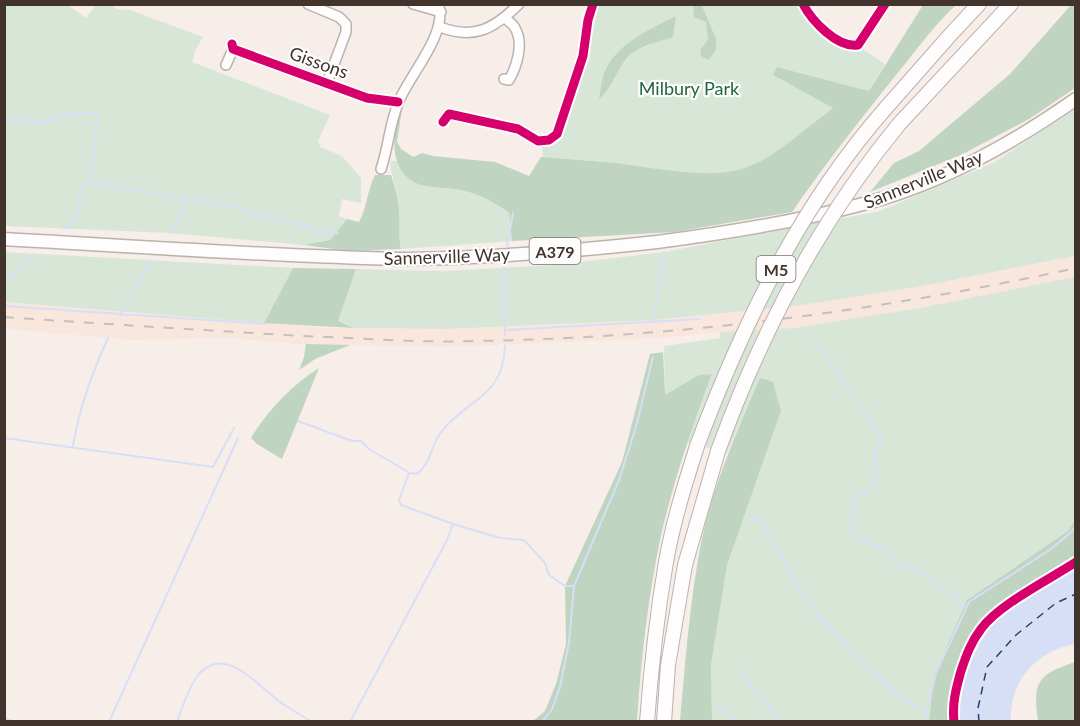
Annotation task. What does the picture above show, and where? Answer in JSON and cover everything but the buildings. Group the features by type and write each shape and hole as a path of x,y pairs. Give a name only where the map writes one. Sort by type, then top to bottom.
{"highway":[{"name":"M5","path":"647,722 652,660 666,560 696,446 725,374 775,270 832,177 885,110 979,4"},
{"name":"M5","path":"664,722 668,665 686,566 718,451 764,337 799,271 846,194 900,123 1011,4"}],"main road":[{"name":"Sannerville Way","path":"4,239 408,259 576,250 696,237 772,225 865,204 891,195 988,154 1076,99"}],"street":[{"name":"Gissons","path":"308,4 339,17 346,24 346,32 327,83"},
{"path":"381,168 388,149 390,124 398,102 440,27 439,8 413,4"},
{"path":"440,27 465,34 491,27 505,18 519,4"},
{"path":"446,114 518,129 538,141 553,138 557,134 583,56 588,20 593,4"},
{"path":"803,4 815,23 850,46 858,45 885,4"},
{"path":"505,18 515,28 520,45 510,81"},
{"name":"Gissons","path":"226,65 233,46 367,98 398,102"}],"shaded area":[{"path":"1076,256 1075,277 1053,282 920,308 794,328 664,338 443,347 297,344 231,338 133,340 5,329 4,302 332,328 446,329 654,320 795,306 917,287"}],"green space":[{"path":"5,5 68,5 86,18 96,5 112,5 117,9 130,10 203,37 192,62 330,115 318,141 320,147 342,156 361,178 361,203 342,199 339,216 347,219 330,240 304,245 170,233 5,226"},
{"name":"Milbury Park","path":"596,5 799,5 811,24 848,49 861,48 885,64 869,91 777,67 773,75 833,108 781,149 746,168 731,172 699,173 543,157 542,145 553,142"},
{"path":"693,5 703,5 716,39 716,50 708,60 701,56 700,50 708,40 706,22 694,17"},
{"path":"923,5 956,5 932,30 869,109 792,212 675,232 512,241 509,213 503,208 469,192 421,185 402,172 395,153 395,131 399,109 402,110 397,142 401,149 413,157 422,153 495,162 529,176 541,157 698,173 745,168 780,149 833,108 773,75 777,67 869,91"},
{"path":"1071,5 1075,5 1075,88 1029,119 961,155 870,192 894,163 919,151 1010,74"},
{"path":"676,16 673,37 647,45 632,53 599,99 605,71 618,52 636,38"},
{"path":"1075,109 1075,256 917,287 795,306 654,320 446,329 354,328 338,321 356,269 442,271 556,265 664,252 880,211 995,162"},
{"path":"390,161 397,161 409,177 423,184 472,193 497,204 509,213 512,241 401,249 398,202"},
{"path":"375,175 391,175 397,194 401,249 349,251 304,245 330,240 347,219 359,222"},
{"path":"4,252 293,268 264,323 5,302"},
{"path":"293,268 356,269 338,321 354,328 264,323"},
{"path":"1075,277 1075,520 1068,531 967,600 934,675 929,721 712,721 711,665 727,565 781,411 760,378 727,453 687,442 712,374 699,375 665,396 664,346 720,338 720,332 794,328 920,308"},
{"path":"306,344 350,345 315,359 299,370"},
{"path":"663,352 665,395 699,375 712,374 684,454 661,535 646,628 637,721 533,721 545,711 556,684 566,644 565,586 622,462 650,354"},
{"path":"319,368 282,459 251,438 281,399"},
{"path":"760,378 773,382 781,411 727,565 711,665 712,721 680,721 691,609 706,521 734,438"},
{"path":"1075,520 1075,559 1023,590 986,618 969,642 955,675 949,700 948,721 929,721 934,675 967,600 1068,531"},
{"path":"1075,662 1075,721 1038,721 1036,697 1041,681 1053,671"}],"water":[{"path":"1075,567 1075,644 1048,654 1028,670 1015,694 1011,721 959,721 959,704 964,682 984,636 1011,610"}],"waterway":[{"path":"4,118 39,124 69,113 98,113 90,182"},
{"path":"64,229 77,215 81,191 84,184 90,182 241,208 252,215 300,224 321,233 338,233"},
{"path":"170,233 180,220 186,200"},
{"path":"507,246 513,213"},
{"path":"653,323 664,252"},
{"path":"4,282 34,256"},
{"path":"120,315 151,260"},
{"path":"504,265 505,335"},
{"path":"4,306 266,324"},
{"path":"507,330 699,319"},
{"path":"73,446 87,391 108,338"},
{"path":"815,340 882,438 875,452 874,484 853,503 851,519 854,532 859,539 884,549 895,563 920,570 941,589 957,596 965,609"},
{"path":"350,722 446,542 453,524 401,505 399,500 409,473 417,474 422,469 442,431 491,387 503,363 505,346"},
{"path":"542,722 552,709 560,687 569,642 574,586 619,480 636,427 653,357"},
{"path":"298,421 352,441 361,441 369,449 408,472"},
{"path":"4,438 213,467 234,428"},
{"path":"109,722 238,438"},
{"path":"749,517 761,520 800,590 817,613 857,657 903,698 926,714"},
{"path":"453,524 500,538 524,540 545,563 549,575 565,586 574,586"},
{"path":"929,722 926,714 936,673 969,602 1051,549 1076,526"},
{"path":"177,722 194,680 208,666 219,663 241,670 280,702 312,722"},
{"path":"738,670 781,722"},
{"path":"715,703 737,722"},
{"path":"4,718 15,722"}],"ferry route":[{"path":"979,722 978,708 987,667 1016,635 1056,603 1076,594"}],"railway":[{"path":"4,317 388,340 551,339 777,320 927,297 1076,268"}],"cycle path":[{"path":"443,122 449,114 518,129 538,141 549,140 557,134 583,56 588,20 593,4"},
{"path":"803,4 812,18 826,32 850,45 858,45 885,4"},
{"path":"232,44 233,49 367,98 398,102"},
{"path":"954,722 954,702 961,671 981,629 999,611 1076,562"}]}
